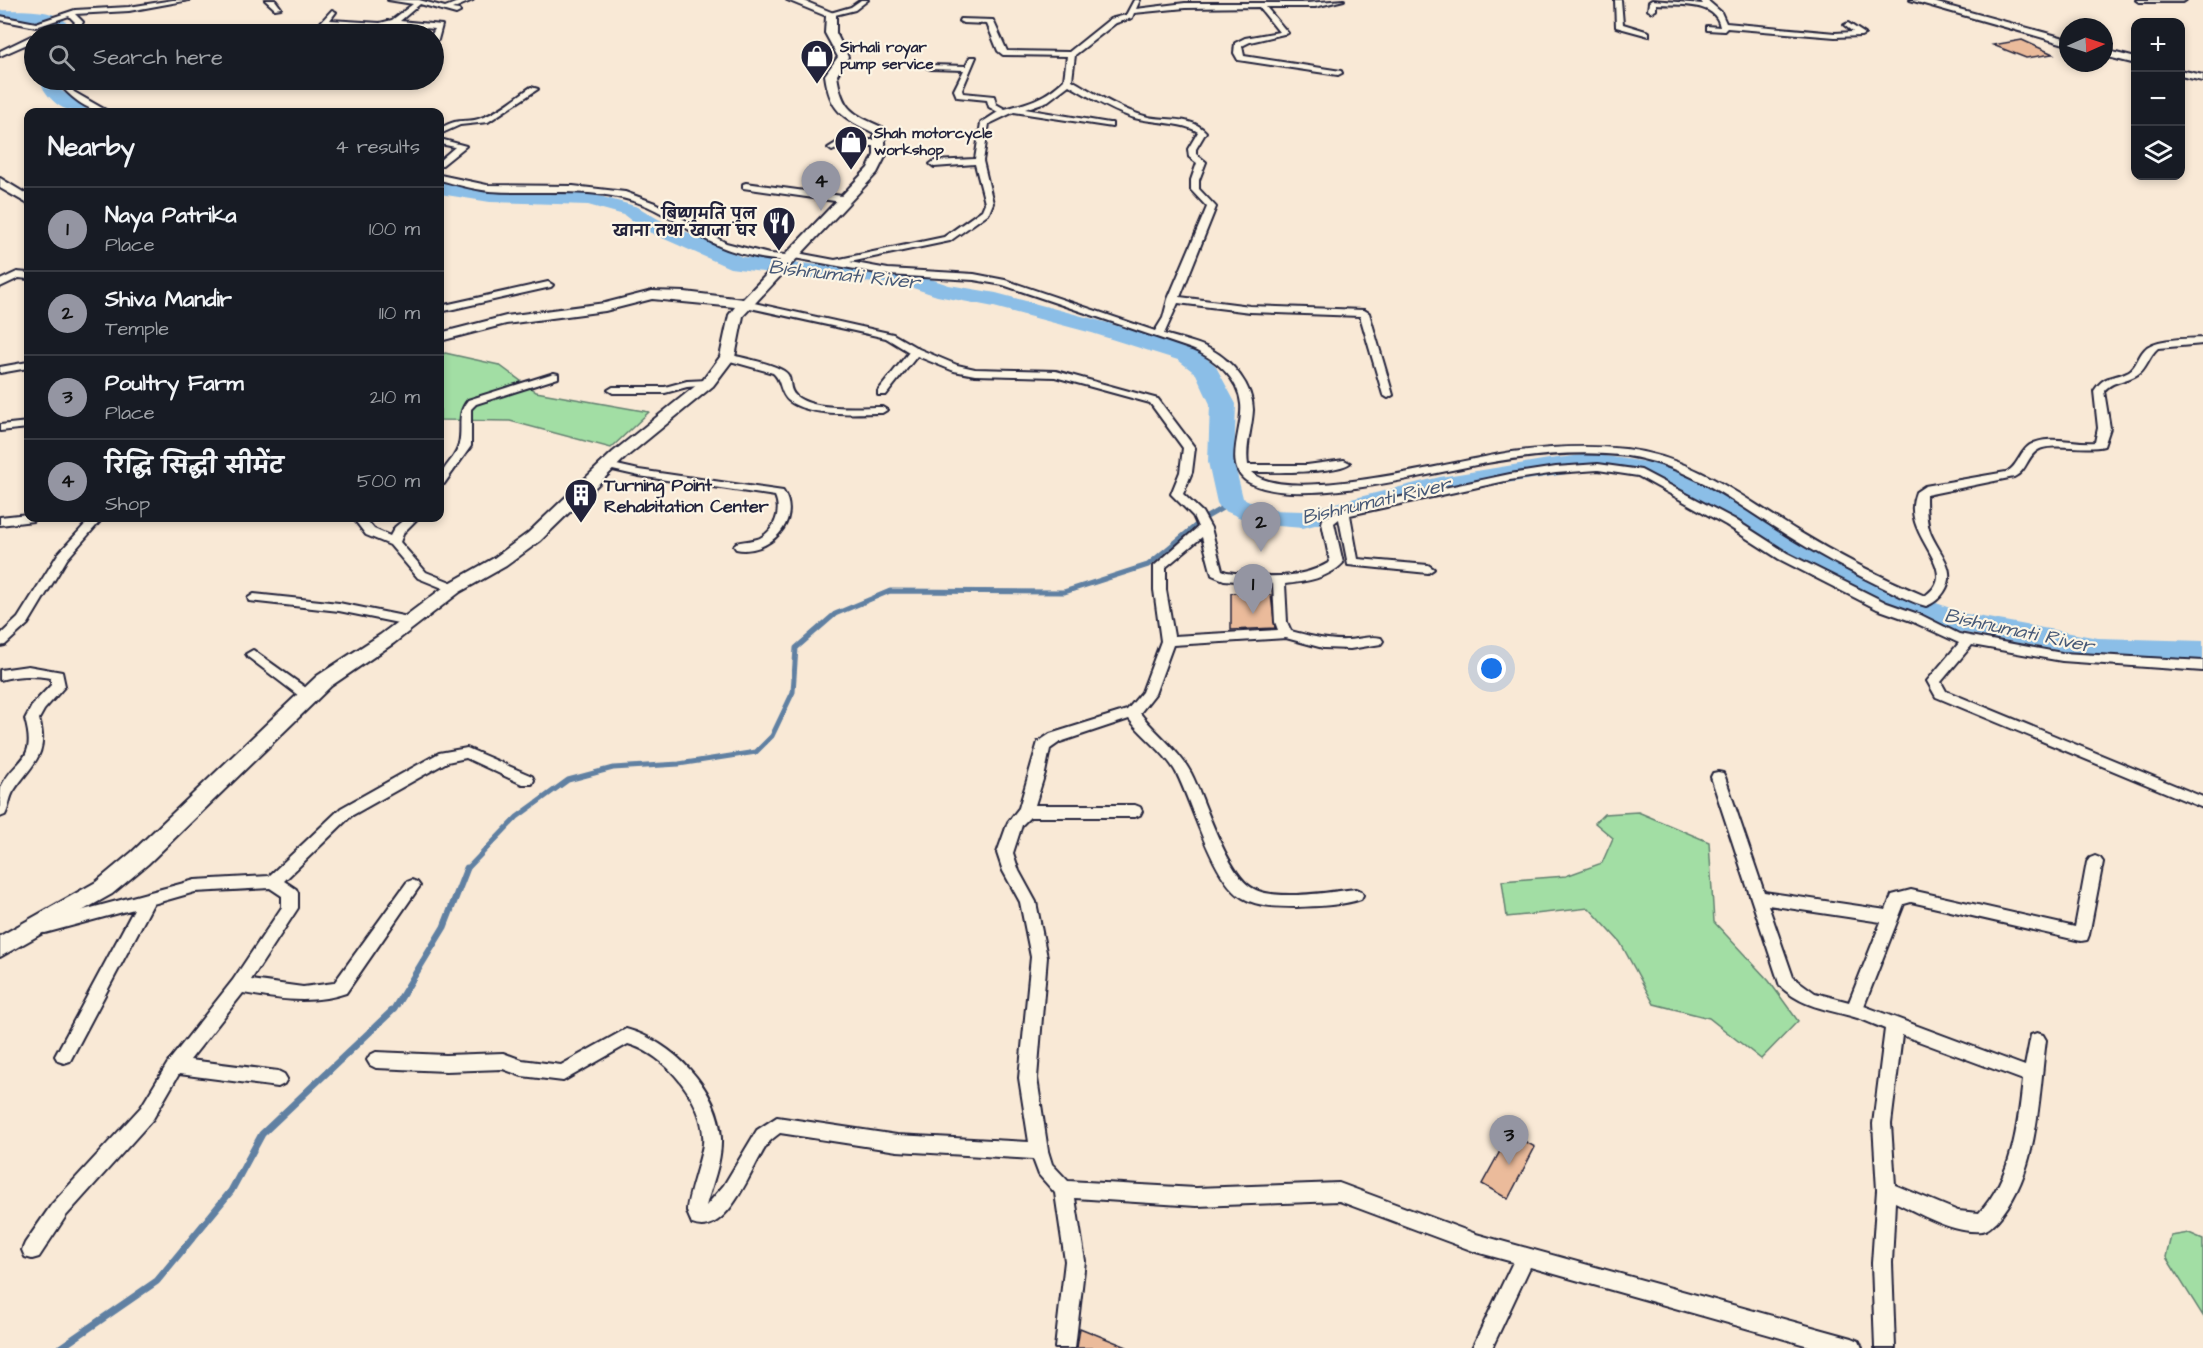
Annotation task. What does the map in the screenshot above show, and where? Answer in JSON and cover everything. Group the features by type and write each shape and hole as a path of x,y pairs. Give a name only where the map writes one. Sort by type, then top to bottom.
{"street":[{"path":"39,24 66,14 129,9 186,0"},
{"path":"268,0 272,1 277,8"},
{"path":"391,0 419,2 456,12"},
{"path":"445,9 470,0"},
{"path":"792,0 831,14 853,9 865,0"},
{"path":"963,21 990,22 1002,51 1071,54 1113,21 1129,16 1134,11 1137,0"},
{"path":"1134,11 1161,6 1303,7 1341,0"},
{"path":"1618,0 1619,25 1646,34"},
{"path":"1915,0 2059,40"},
{"path":"2139,0 2183,0"},
{"path":"394,22 419,2"},
{"path":"1652,10 1652,2 1706,3 1716,9 1723,19 1724,29 1710,28"},
{"path":"1261,5 1284,33 1271,38 1243,41 1238,45 1241,58 1338,73"},
{"path":"332,12 325,22 370,24"},
{"path":"66,14 79,22 78,24"},
{"path":"0,947 104,888 140,858 324,681 387,639 454,588 500,562 534,537 608,466 708,383 727,357 736,315 842,199 880,162 880,131 847,115 835,101 831,75 843,57 830,37 828,28 831,14"},
{"path":"0,18 31,24"},
{"path":"385,24 394,22 412,24"},
{"path":"1723,25 1796,35 1861,34 1848,25"},
{"path":"0,54 24,43"},
{"path":"834,263 899,250 954,235 986,211 989,203 979,161 984,123 994,115 1043,100 1068,81 1071,54"},
{"path":"2113,55 2131,60"},
{"path":"973,59 958,90 960,95 991,98 992,105 1008,111 1109,125"},
{"path":"930,67 968,68"},
{"path":"2185,74 2203,78"},
{"path":"1068,81 1100,102 1141,118 1189,125 1202,132 1192,150 1192,155 1202,162 1195,180 1195,190 1212,207 1173,299 1168,318 1158,335"},
{"path":"444,130 460,120 478,122 485,120 534,89"},
{"path":"68,90 97,108"},
{"path":"832,148 841,142 879,143"},
{"path":"444,143 462,146 444,161"},
{"path":"934,164 979,161"},
{"path":"444,179 487,188 573,189 625,195 652,205 723,245 769,257 834,263 888,272 974,277 1005,283 1212,353 1241,385 1247,404 1241,450 1242,470 1252,481 1276,488 1327,487 1523,454 1588,450 1650,457 1672,463 1707,480 1921,611 1956,638 2062,657 2203,666"},
{"path":"0,182 24,197"},
{"path":"746,186 842,199"},
{"path":"0,284 17,275 24,276"},
{"path":"444,308 548,285"},
{"path":"444,336 506,320 605,307 652,295 685,296 745,304 889,336 915,351 954,368 975,372 1056,374 1154,401 1189,448 1186,472 1177,494 1183,503 1196,512 1205,528 1216,572 1224,576 1279,581 1327,571 1338,563 1329,519 1344,513 1510,477 1598,467 1641,473 1730,522 1784,556 1882,606 1921,611"},
{"path":"1173,299 1250,309 1364,312 1388,395"},
{"path":"1921,611 1938,594 1945,576 1942,563 1923,530 1920,495 1925,490 1975,480 1997,480 2016,472 2028,451 2038,445 2100,444 2104,428 2099,391 2106,382 2131,374 2155,345 2203,341"},
{"path":"882,393 915,351"},
{"path":"727,357 777,371 783,376 781,387 786,396 801,405 882,410"},
{"path":"0,370 24,366"},
{"path":"444,476 465,446 466,409 472,402 554,376"},
{"path":"613,390 665,390 687,384 708,383"},
{"path":"0,428 24,425"},
{"path":"1242,470 1307,468 1344,463"},
{"path":"608,466 639,473 779,493 784,500 783,517 776,531 763,542 740,546"},
{"path":"1344,513 1353,562 1428,569"},
{"path":"0,521 24,519"},
{"path":"0,642 23,621 62,557 93,522"},
{"path":"362,522 370,532 394,542 422,575 454,588"},
{"path":"394,542 399,531 408,522"},
{"path":"1065,1348 1076,1261 1064,1189 1045,1169 1039,1151 1028,1078 1039,957 1028,902 1011,871 1005,853 1015,822 1026,811 1038,773 1043,746 1055,738 1132,713 1148,694 1168,641 1160,590 1160,566 1205,528"},
{"path":"1279,581 1281,622 1287,633"},
{"path":"254,598 339,607 408,621"},
{"path":"1168,641 1253,638 1287,633 1323,644 1350,645 1376,641"},
{"path":"1968,641 1934,681 1941,694 2203,803"},
{"path":"253,654 308,696"},
{"path":"0,675 18,669 38,670 57,675 58,686 32,719 39,736 33,756 3,795 0,811"},
{"path":"1132,713 1145,731 1168,750 1181,769 1199,803 1224,866 1238,887 1248,895 1264,898 1322,899 1355,895"},
{"path":"273,882 346,812 444,757 467,753 527,780"},
{"path":"1718,777 1737,841 1759,897 1777,962 1786,981 1796,992 1811,1001 1855,1010 1894,1027 2032,1076"},
{"path":"1026,811 1135,811"},
{"path":"1855,1010 1898,899 1911,896 2081,935 2095,862"},
{"path":"29,931 195,886 273,882 290,893 290,909 239,986 175,1066 147,1113 59,1210 32,1250"},
{"path":"239,986 303,994 327,993 340,988 412,886"},
{"path":"1759,897 1890,917"},
{"path":"64,1056 148,898"},
{"path":"1885,1348 1882,1263 1886,1190 1882,1124 1894,1027"},
{"path":"376,1060 446,1063 503,1061 522,1068 563,1073 627,1036 637,1037 668,1056 703,1100 712,1136 696,1210 699,1218 709,1217 731,1191 763,1136 777,1125 897,1143 1039,1151"},
{"path":"1886,1190 1958,1220 1983,1222 1993,1213 2017,1167 2037,1040"},
{"path":"175,1066 278,1079"},
{"path":"1064,1189 1196,1197 1340,1192 1476,1243 1852,1348"},
{"path":"1482,1348 1524,1257"}],"green space":[{"path":"444,353 499,365 536,392 649,412 611,448 510,421 444,420"},
{"path":"1638,812 1709,842 1714,922 1769,981 1798,1021 1761,1059 1709,1018 1654,1004 1620,942 1589,908 1507,917 1502,881 1566,876 1602,863 1613,838 1595,823 1604,814"},
{"path":"2189,1233 2203,1239 2203,1316 2166,1257 2171,1236"}],"building":[{"path":"2022,40 2053,54 2026,58 1993,45"},
{"path":"1231,593 1271,595 1275,628 1231,630"},
{"path":"1510,1133 1535,1147 1508,1199 1482,1184"},
{"path":"1080,1328 1127,1347 1127,1348 1077,1348"}],"waterway":[{"name":"Bishnumati River","path":"0,15 40,16 59,24"},
{"name":"Bishnumati River","path":"52,90 54,94 76,108"},
{"name":"Bishnumati River","path":"444,189 490,196 589,199 631,211 650,224 706,251 738,263 838,274 903,277 945,291 996,300 1100,328 1187,355 1206,370 1223,404 1221,462 1231,503 1264,518 1303,520 1440,485 1592,462 1659,472 1893,598 1961,623 2098,648 2203,651"},
{"path":"467,869 517,817 568,780 613,768 679,764 756,752 772,736 793,692 796,648 835,614 890,591 1064,592 1148,565 1205,518 1231,503"},
{"path":"60,1348 157,1281 231,1191 262,1134 394,1009 444,927 467,868"}],"place":[{"name":"Sirhali royar pump service","path":"817,85"},
{"name":"Shah motorcycle workshop","path":"851,171"},
{"name":"रिद्धि सिद्धी सीमेंट","path":"821,211"},
{"name":"बिष्णुमति पुल खाना तथा खाजा घर","path":"779,252"},
{"name":"Turning Point Rehabitation Center","path":"581,524"},
{"name":"Shiva Mandir","path":"1261,552"},
{"name":"Naya Patrika","path":"1253,614"},
{"name":"Poultry Farm","path":"1509,1165"}]}
